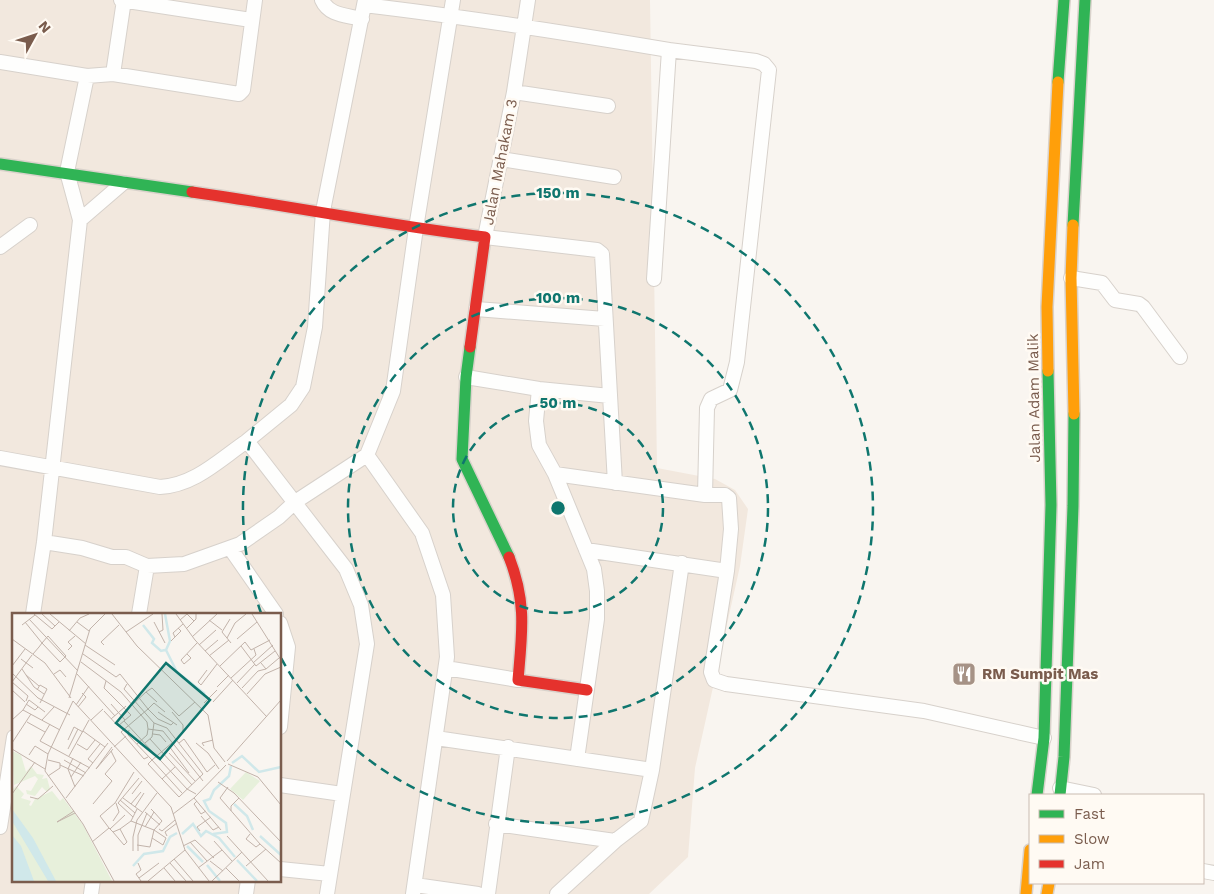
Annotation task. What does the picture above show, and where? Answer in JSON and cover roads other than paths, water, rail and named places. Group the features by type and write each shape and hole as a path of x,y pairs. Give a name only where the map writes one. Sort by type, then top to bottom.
{"main road":[{"name":"Jalan Adam Malik","path":"1037,794 1044,738 1051,505 1047,307 1058,72 1064,0"},
{"path":"1060,792 1064,757 1073,506 1074,402 1071,278 1085,0"},
{"path":"0,164 67,172 122,183 169,188 323,211 342,216 416,228 485,237 466,377 462,460 498,529 520,594 523,614 518,680 587,690"},
{"path":"1051,505 1073,506"},
{"path":"1048,562 1070,564"},
{"path":"1042,756 1064,757"},
{"path":"1026,894 1029,861"}],"street":[{"path":"113,74 123,0 251,20"},
{"path":"0,62 87,76 113,74 239,94 243,90 255,0"},
{"path":"322,0 327,9 332,12 364,8 450,15 524,28 567,32 669,50 756,61 764,64 769,70 737,362 730,390 711,399 707,408 705,495"},
{"path":"44,542 82,548 112,557 126,557 147,566 184,564 240,544 279,517 296,502 367,456 393,391 416,228 452,0"},
{"name":"Jalan Mahakam 3","path":"528,0 502,159 485,237 597,250 602,254 605,319"},
{"path":"0,458 52,469 160,487 178,486 196,477 247,440 290,405 303,387 315,327 323,211 364,8"},
{"path":"654,279 669,50"},
{"path":"33,613 44,542 80,220 67,172 87,76"},
{"path":"514,92 608,106"},
{"path":"502,159 614,176"},
{"path":"80,220 122,183"},
{"path":"0,247 30,224"},
{"path":"1071,278 1102,283 1114,300 1139,304 1180,357"},
{"path":"476,308 605,319 615,483"},
{"path":"466,377 539,389 610,396"},
{"path":"539,389 536,421 539,445 555,474 594,569 597,591 597,619 578,759"},
{"path":"247,440 346,569 361,604 367,644 327,894"},
{"path":"367,456 422,533 443,595 446,668 414,889 478,894"},
{"path":"555,474 705,495 725,495 731,501 727,571 711,672 714,680 726,684 924,710 1044,738"},
{"path":"230,548 275,613"},
{"path":"586,550 727,571"},
{"path":"557,894 615,841 641,821 652,770 682,563"},
{"path":"139,613 147,566"},
{"path":"281,626 288,646 282,708"},
{"path":"446,668 518,680"},
{"path":"436,738 508,747 652,770"},
{"path":"488,894 496,824 508,747"},
{"path":"4,822 12,754"},
{"path":"281,785 342,794"},
{"path":"1060,792 1083,794"},
{"path":"496,824 615,841"},
{"path":"281,869 330,874"}],"place":[{"name":"RM Sumpit Mas","path":"964,674"}]}
